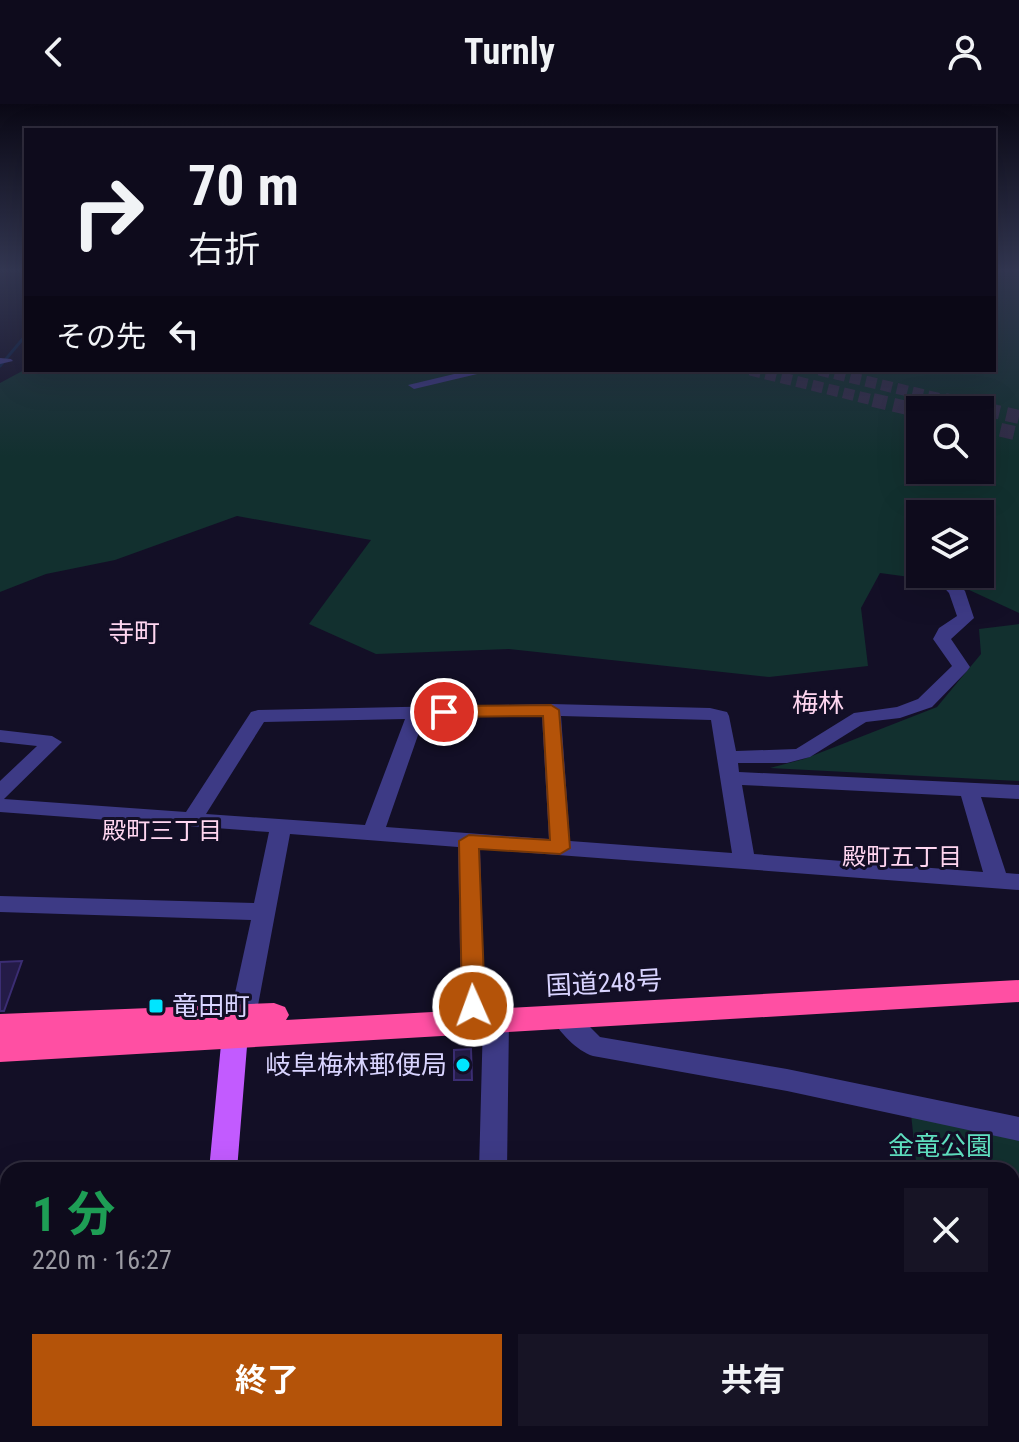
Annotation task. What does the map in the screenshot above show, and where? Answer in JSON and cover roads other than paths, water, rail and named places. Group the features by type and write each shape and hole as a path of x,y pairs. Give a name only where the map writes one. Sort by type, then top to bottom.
{"highway":[{"name":"国道248号","path":"0,1049 242,1028 1019,977"},
{"name":"国道248号","path":"485,1014 564,1017 1019,991"},
{"name":"国道248号","path":"0,1026 242,1028"}],"main road":[{"path":"224,1162 242,1028"},
{"path":"237,1162 242,1028"}],"street":[{"path":"414,385 478,372"},
{"path":"728,767 803,753 861,717 900,712 925,703 961,667 942,639 945,632 966,618 954,588"},
{"path":"551,710 560,848"},
{"path":"192,820 258,716 551,710 720,716 744,861"},
{"path":"372,835 417,712"},
{"path":"0,736 52,742 0,793"},
{"path":"728,767 1019,792"},
{"path":"0,805 1008,881 969,790"},
{"path":"242,1028 281,828"},
{"path":"469,841 485,1014 493,1162"},
{"path":"0,904 264,912"},
{"path":"564,1017 593,1046 787,1080 1019,1129"}],"waterway":[{"path":"0,366 24,337"}],"tunnel":[{"path":"758,372 881,402"},
{"path":"827,372 929,396"},
{"path":"873,400 906,408"},
{"path":"994,411 1019,417"},
{"path":"994,428 1019,434"}],"place":[{"name":"竜田町","path":"156,1006"},
{"name":"岐阜梅林郵便局","path":"463,1065"}],"district":[{"name":"寺町","path":"134,633"},
{"name":"梅林","path":"818,703"},
{"name":"殿町三丁目","path":"162,831"},
{"name":"殿町五丁目","path":"902,857"}],"park label":[{"name":"金竜公園","path":"940,1146"}]}
